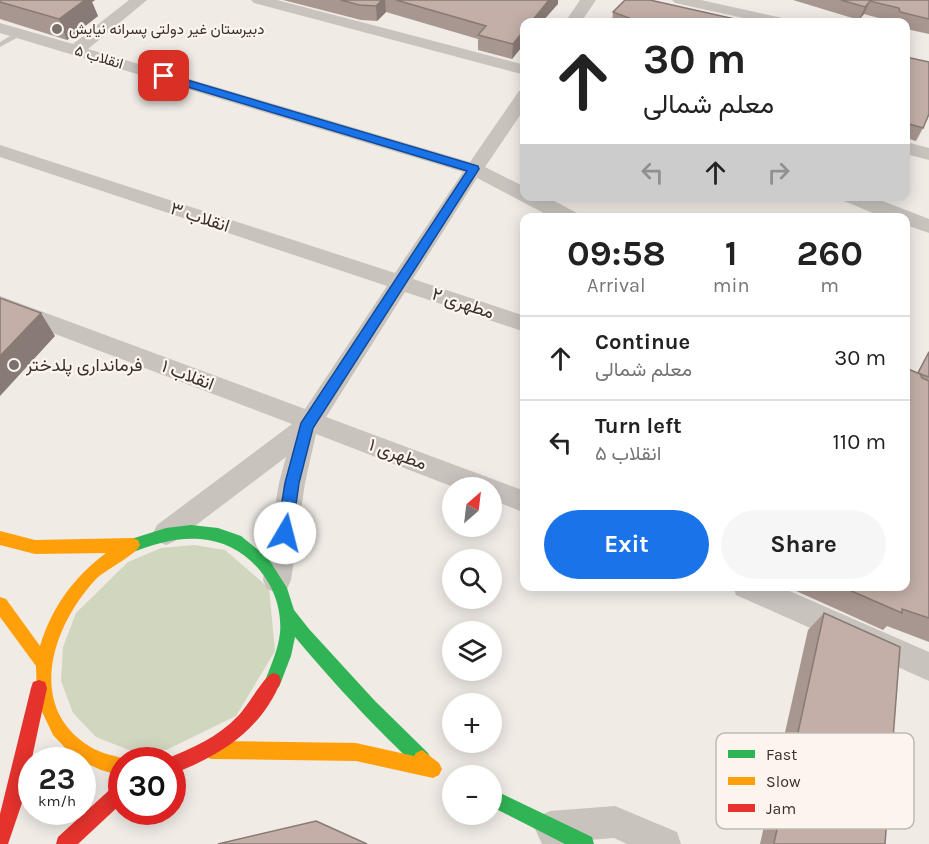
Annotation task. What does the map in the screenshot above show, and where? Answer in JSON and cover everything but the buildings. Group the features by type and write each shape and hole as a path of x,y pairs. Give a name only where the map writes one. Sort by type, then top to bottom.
{"main road":[{"path":"0,840 14,800 39,686 40,660 49,625 69,593 95,566 127,546 166,533 200,531 231,539 258,555 277,580 288,615 286,651 272,688 246,723 211,750 186,760"},
{"path":"0,538 35,547 127,546"},
{"path":"0,604 40,660"},
{"path":"211,750 356,752 438,771 377,718 325,662 288,615"},
{"path":"39,686 49,720 71,747 108,765"},
{"path":"65,844 108,803"},
{"path":"502,804 555,836 585,844"}],"street":[{"path":"76,50 139,0"},
{"path":"259,0 520,69"},
{"path":"576,18 588,0"},
{"path":"675,5 714,18"},
{"path":"675,5 756,18"},
{"name":"انقلاب ۵","path":"0,28 474,169 520,192"},
{"path":"166,533 248,473 308,424 520,102"},
{"path":"910,149 929,154"},
{"name":"انقلاب ۳","path":"0,151 401,283"},
{"name":"انقلاب ۵","path":"537,201 560,213"},
{"path":"863,201 893,213"},
{"path":"910,220 929,226"},
{"name":"مطهری ۲","path":"401,283 520,322"},
{"name":"انقلاب ۱","path":"0,304 308,424"},
{"path":"277,580 292,483 308,424"},
{"name":"مطهری ۱","path":"308,424 456,477"},
{"path":"502,493 520,499"},
{"path":"757,591 929,667"},
{"path":"555,836 615,822 665,844"}],"lane":[{"path":"0,45 20,34"}],"green space":[{"path":"194,545 225,550 269,588 275,651 236,716 172,747 121,747 96,737 73,713 61,681 63,647 76,613 128,562 161,548"}],"traffic: fast":[{"path":"133,545 166,535 200,532 235,541 263,563 274,577 281,593 288,628 285,649 273,681"},
{"path":"288,615 352,690 422,759"},
{"path":"502,803 585,844"}],"traffic: slow":[{"path":"0,538 35,547 127,546"},
{"path":"108,764 73,746 59,729 46,703 43,675 46,652 53,629 64,608 94,571 113,556 133,545"},
{"path":"0,604 40,660"},
{"path":"211,750 356,752 433,769 422,759"}],"traffic: jam":[{"path":"186,760 218,744 244,723 265,696 273,681"},
{"path":"0,840 14,800 39,688"},
{"path":"65,844 108,803"}],"place":[{"name":"دبیرستان غیر دولتی پسرانه نیایش","path":"57,29"},
{"name":"فرمانداری پلدختر","path":"14,365"}],"route":[{"path":"164,76 474,169 309,421 292,483 285,533"}]}
